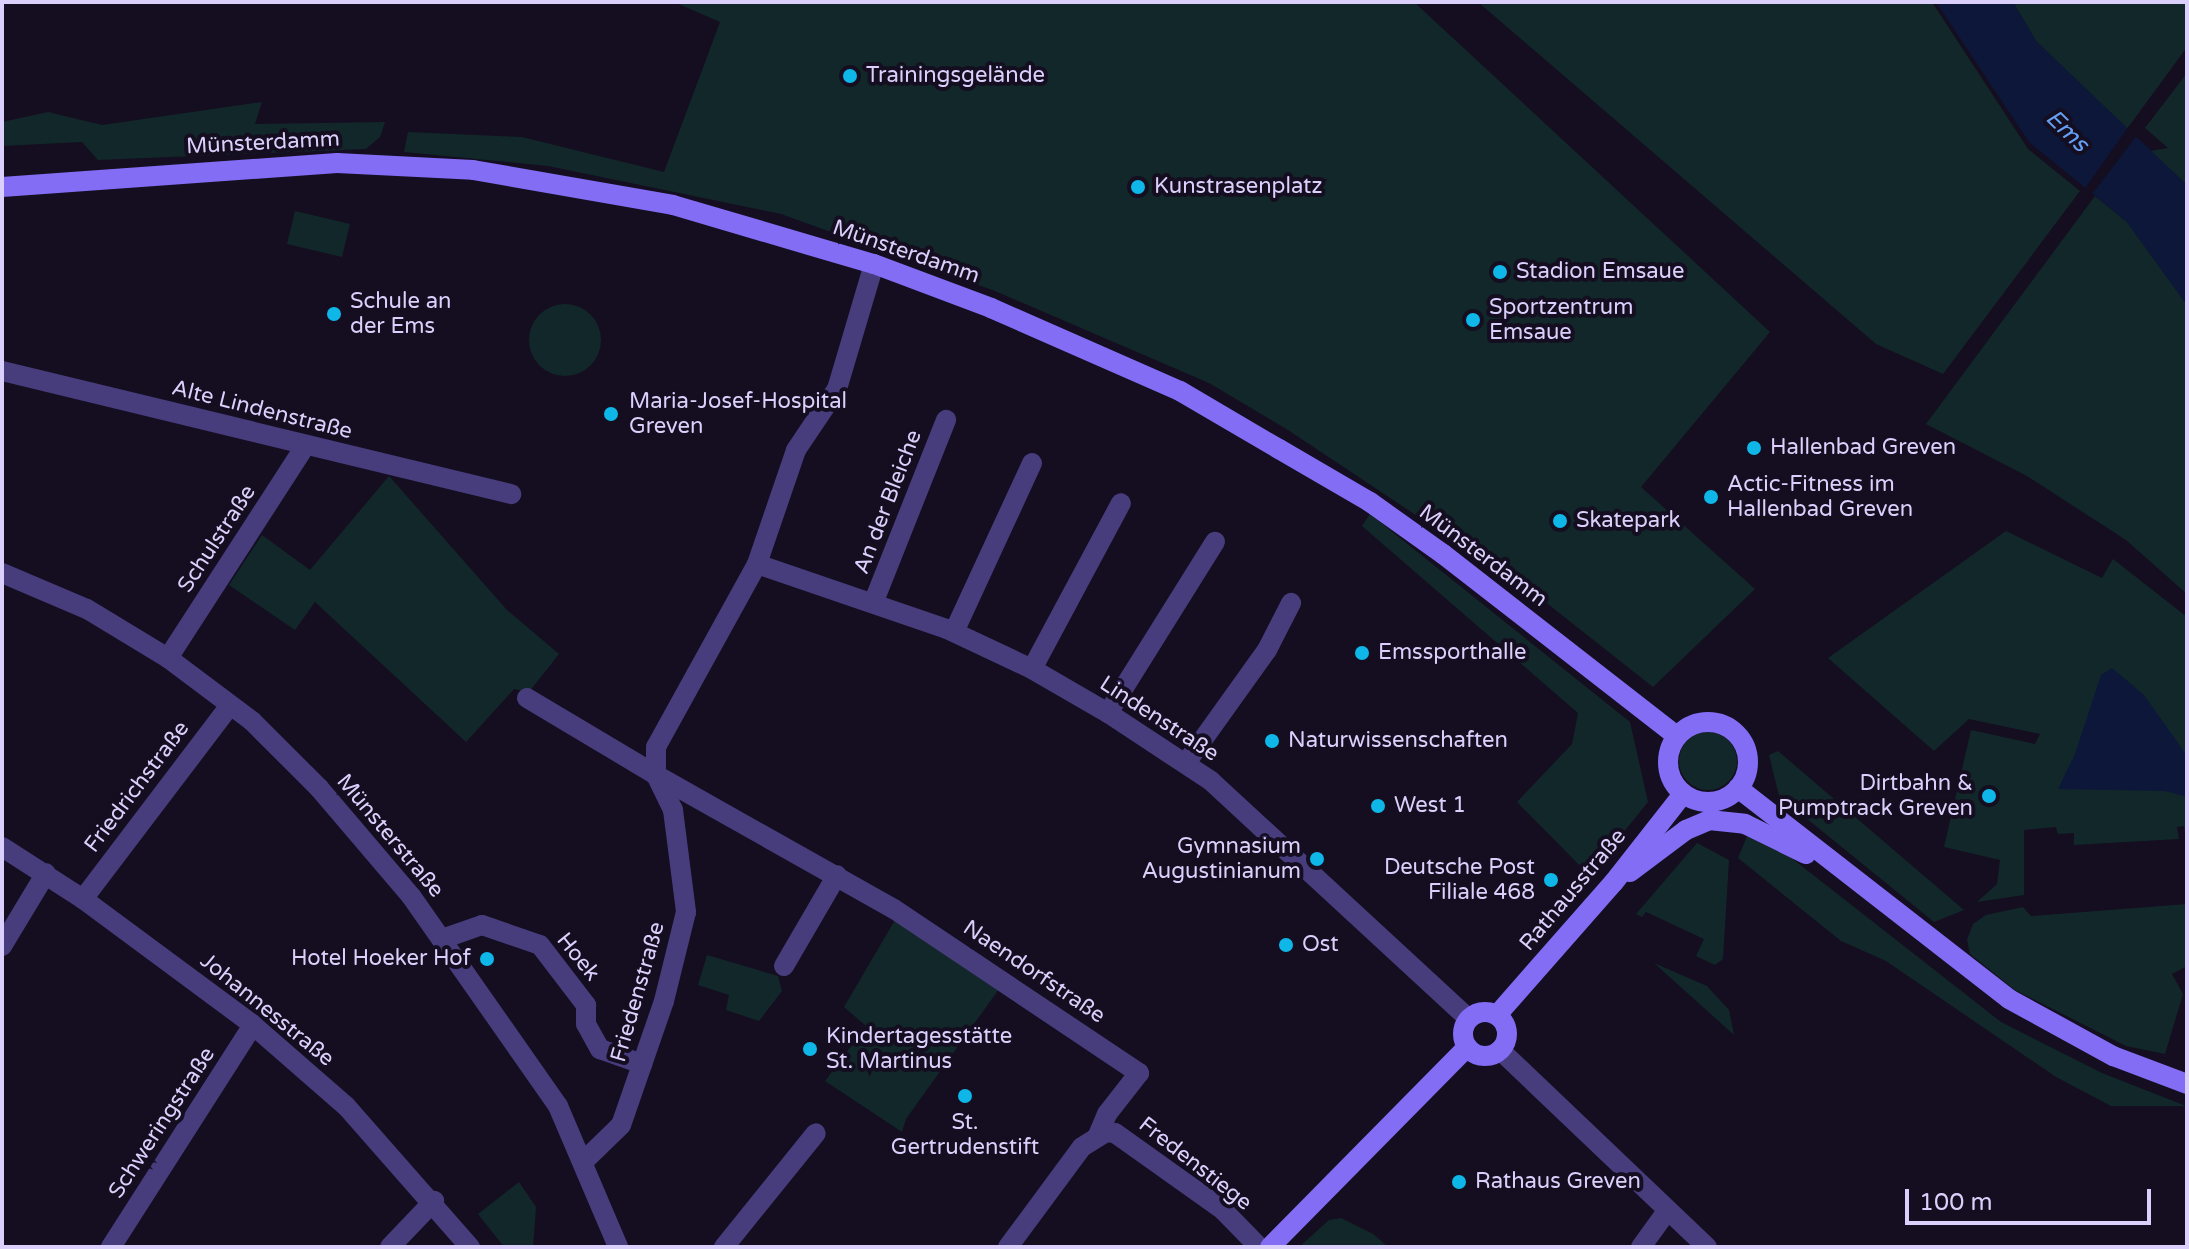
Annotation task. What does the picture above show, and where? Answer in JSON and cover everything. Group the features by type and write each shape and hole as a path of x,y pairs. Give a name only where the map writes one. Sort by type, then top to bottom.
{"main road":[{"name":"Münsterdamm","path":"2,187 337,163 473,170 673,205 874,264 991,308 1180,391 1370,502 1443,554 1677,736"},
{"path":"1711,722 1735,733 1747,754 1738,788 1717,800 1683,794 1668,761 1677,736 1698,723 1711,722"},
{"path":"1738,788 1835,867 2009,999 2100,1050 2185,1078"},
{"name":"Rathausstraße","path":"1497,1015 1614,882 1683,794"},
{"path":"1614,882 1686,830 1709,820 1745,824 1835,867"},
{"path":"1481,1012 1497,1015 1507,1031 1500,1050 1482,1056 1467,1047 1462,1031 1468,1018 1481,1012"},
{"path":"1270,1247 1467,1047"}],"street":[{"path":"656,775 656,747 757,564 796,450 837,389 874,264"},
{"name":"Alte Lindenstraße","path":"2,371 511,494"},
{"name":"An der Bleiche","path":"874,601 946,420"},
{"name":"Schulstraße","path":"168,658 305,446"},
{"path":"954,632 1032,463"},
{"path":"1032,669 1121,503"},
{"path":"1108,713 1215,542"},
{"name":"Lindenstraße","path":"757,564 874,601 954,632 1032,669 1108,713 1186,763 1337,893 1468,1018"},
{"name":"Münsterstraße","path":"2,573 87,609 168,658 230,705 319,788 442,939 558,1106 618,1247"},
{"path":"1186,763 1267,650 1291,603"},
{"path":"527,698 656,775"},
{"name":"Friedrichstraße","path":"83,899 230,705"},
{"name":"Naendorfstraße","path":"656,775 837,875 1047,1007 1139,1073 1107,1114 1098,1135"},
{"name":"Friedenstraße","path":"584,1161 621,1125 686,912 673,810 656,775"},
{"name":"Johannesstraße","path":"2,847 83,899 253,1025 346,1106 434,1201 470,1247"},
{"path":"2,946 46,873"},
{"path":"784,966 837,875"},
{"name":"Hoek","path":"442,939 482,925 540,945 586,1005 586,1024 600,1049 642,1064"},
{"name":"Schweringstraße","path":"111,1247 253,1025"},
{"path":"1500,1050 1707,1247"},
{"path":"724,1247 816,1133"},
{"name":"Fredenstiege","path":"1098,1135 1115,1133 1128,1142 1223,1210 1259,1247"},
{"path":"1008,1247 1082,1147 1098,1135"},
{"path":"390,1247 434,1201"},
{"path":"1641,1247 1667,1211"}],"green space":[{"name":"Sportzentrum Emsaue","path":"674,2 1414,2 1770,332 1641,487 1755,589 1653,687 1539,597 1288,430 1209,383 995,291 781,214 548,166 404,152 408,132 522,137 664,172 720,22"},
{"path":"1478,2 1932,2 2028,149 2080,191 1943,374 1876,344"},
{"path":"2013,2 2187,2 2187,47 2127,129 2036,41"},
{"path":"2187,73 2187,185 2150,151 2168,148 2145,128"},
{"path":"262,102 255,124 385,122 380,137 366,149 98,160 82,142 2,146 2,122 48,112 102,125"},
{"path":"2095,196 2127,222 2187,305 2187,594 2126,540 2027,476 1926,424"},
{"path":"295,211 350,224 342,257 287,244"},
{"path":"558,304 572,304 591,314 601,333 601,347 591,366 572,376 558,376 539,366 529,347 529,333 539,314"},
{"path":"389,476 507,610 559,654 529,692 514,689 466,742 315,602 295,630 229,585 262,535 310,570"},
{"path":"1370,514 1630,722 1648,802 1589,875 1517,802 1572,744 1578,713 1362,526"},
{"path":"2006,531 2102,578 2113,559 2187,617 2187,848 2184,826 2177,827 2179,839 2074,845 2074,833 2058,834 2056,827 2024,830 2024,895 1977,902 1997,884 2000,860 1944,847 1971,730 2035,744 2040,734 1969,719 1934,751 1828,658"},
{"path":"1708,732 1719,734 1728,741 1735,750 1735,772 1728,781 1719,788 1708,790 1697,788 1688,781 1681,772 1679,761 1681,750 1688,741 1697,734"},
{"path":"1778,751 1964,910 1934,922 1779,796 1769,755"},
{"path":"1748,834 1780,849 2001,1022 2102,1073 2186,1106 2111,1106 2056,1077 1886,961 1841,941 1738,858"},
{"path":"1697,843 1729,860 1723,959 1715,965 1696,956 1704,939 1646,912 1642,917 1636,914"},
{"path":"2187,904 2187,966 2172,974 2183,994 2165,1054 2126,1046 2015,990 1970,954 1967,939 1973,924 1986,915 2023,907 2031,916"},
{"path":"895,920 999,989 906,1119 902,1132 825,1081 866,1026 844,1007"},
{"path":"707,955 778,976 782,991 759,1021 726,1010 729,995 698,985"},
{"path":"1654,963 1707,986 1729,1010 1734,1035"},
{"path":"519,1182 536,1207 533,1247 504,1247 478,1214"},
{"path":"1341,1218 1373,1234 1386,1245 1299,1247 1329,1220"}],"water":[{"name":"Ems","path":"1936,2 2013,2 2036,41 2187,185 2187,305 2127,222 2029,142"},
{"path":"2112,668 2144,695 2187,757 2187,797 2165,791 2058,789 2075,754 2101,675"}],"pier":[{"path":"2129,126 2138,134 2090,197 2083,191"}],"place":[{"name":"Trainingsgelände","path":"850,76"},
{"name":"Kunstrasenplatz","path":"1138,187"},
{"name":"Stadion Emsaue","path":"1500,272"},
{"name":"Schule an der Ems","path":"334,314"},
{"name":"Sportzentrum Emsaue","path":"1473,320"},
{"name":"Maria-Josef-Hospital Greven","path":"611,414"},
{"name":"Hallenbad Greven","path":"1754,448"},
{"name":"Actic-Fitness im Hallenbad Greven","path":"1711,497"},
{"name":"Skatepark","path":"1560,521"},
{"name":"Emssporthalle","path":"1362,653"},
{"name":"Naturwissenschaften","path":"1272,741"},
{"name":"Dirtbahn & Pumptrack Greven","path":"1989,796"},
{"name":"West 1","path":"1378,806"},
{"name":"Gymnasium Augustinianum","path":"1317,859"},
{"name":"Deutsche Post Filiale 468","path":"1551,880"},
{"name":"Ost","path":"1286,945"},
{"name":"Hotel Hoeker Hof","path":"487,959"},
{"name":"Kindertagesstätte St. Martinus","path":"810,1049"},
{"name":"St. Gertrudenstift","path":"965,1096"},
{"name":"Rathaus Greven","path":"1459,1182"}]}
